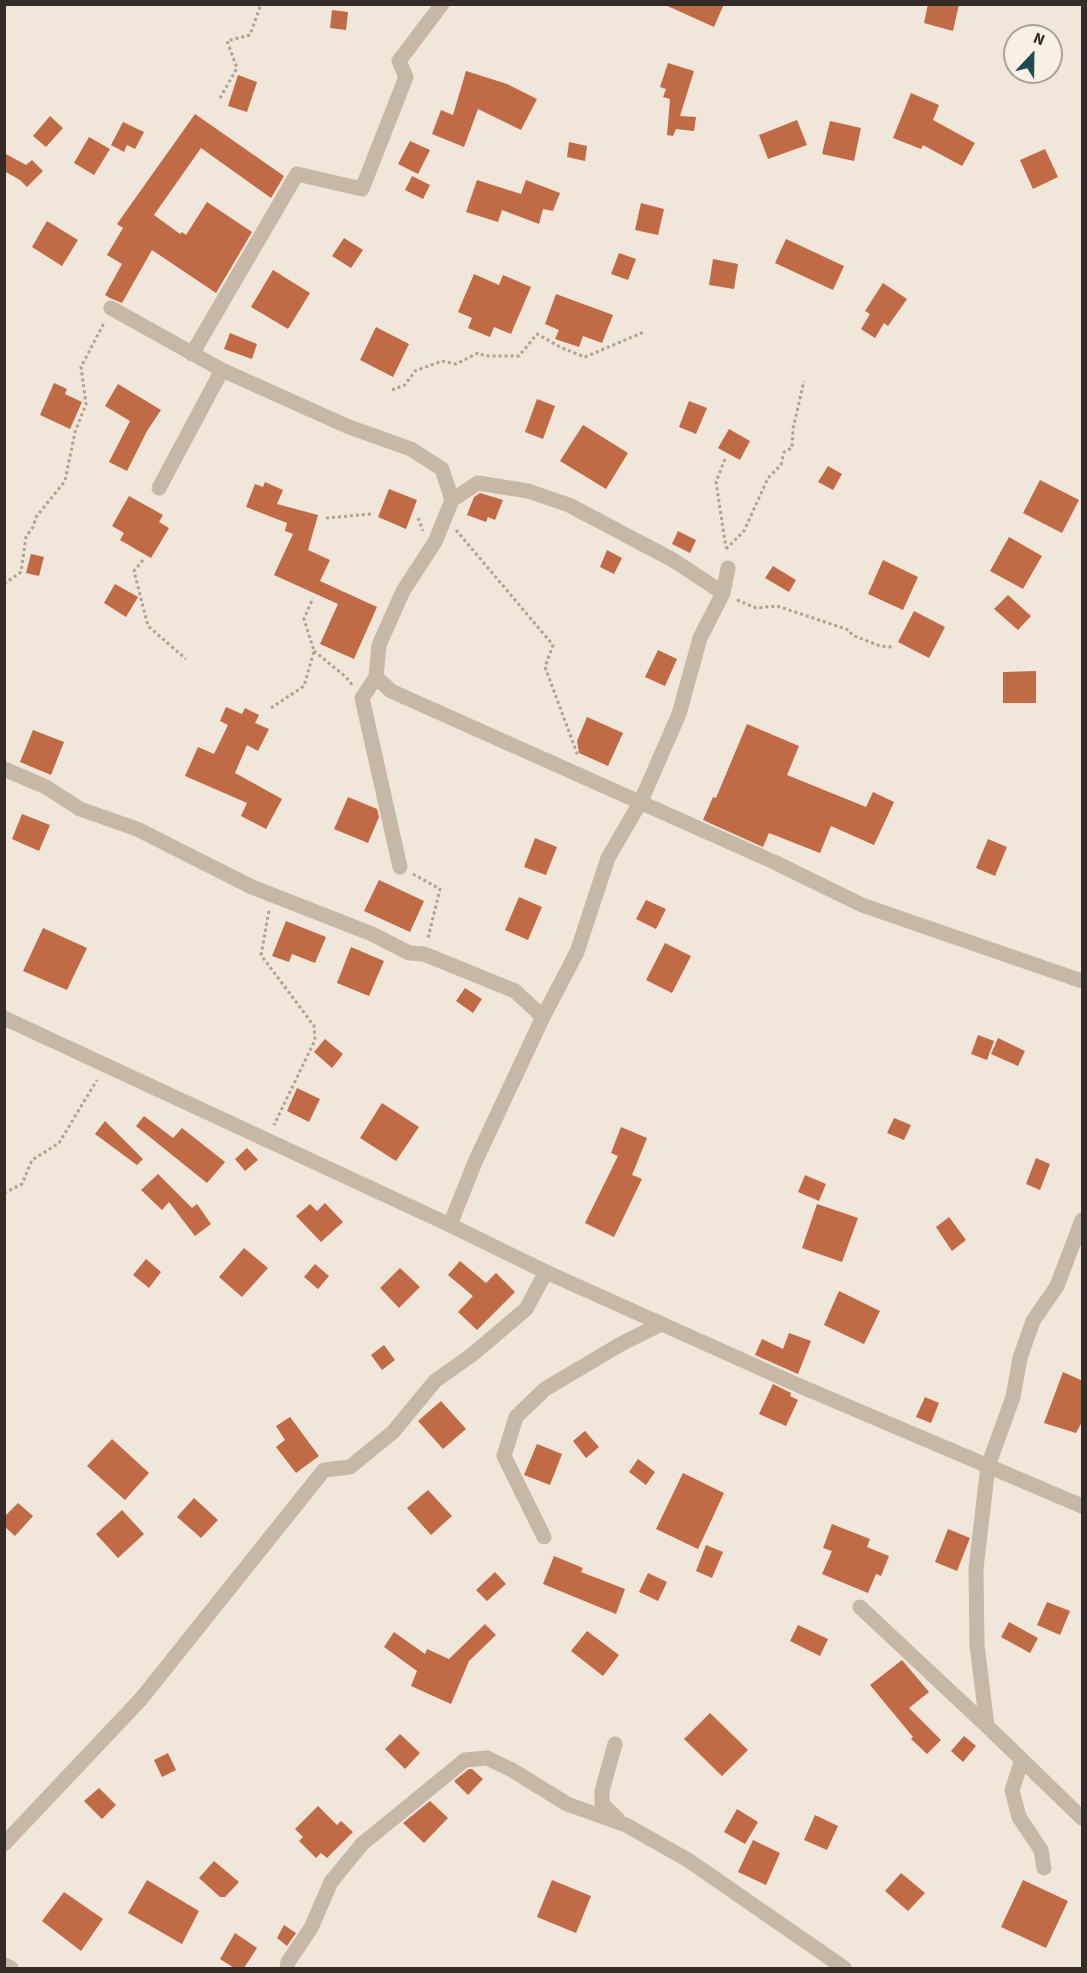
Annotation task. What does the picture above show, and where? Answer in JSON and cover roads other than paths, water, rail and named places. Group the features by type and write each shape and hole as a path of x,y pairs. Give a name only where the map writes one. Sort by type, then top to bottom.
{"street":[{"path":"192,354 297,174 362,189 406,77 399,61 442,4"},
{"path":"111,308 222,370 349,427 411,449 442,469 452,500"},
{"path":"159,488 222,370"},
{"path":"400,867 362,698 376,677 379,645 403,591 435,542 452,500 478,483 528,491 569,505 673,561 723,593"},
{"path":"450,1225 475,1162 543,1017 577,952 608,858 641,801 679,714 700,638 723,593 728,568"},
{"path":"376,677 391,691 641,801 862,905 1083,981"},
{"path":"5,770 46,787 80,809 138,829 252,887 372,934 409,953 424,954 515,991 543,1017"},
{"path":"4,1018 450,1225 546,1272 800,1386 1083,1506"},
{"path":"987,1726 978,1645 976,1568 988,1466 1012,1396 1020,1358 1033,1321 1057,1286 1083,1220"},
{"path":"4,1844 141,1699 324,1470 350,1467 393,1432 435,1381 481,1347 526,1309 546,1272"},
{"path":"544,1537 504,1456 516,1417 545,1389 621,1344 661,1324"},
{"path":"860,1607 1083,1818"},
{"path":"615,1744 602,1791 602,1804 626,1825"},
{"path":"287,1968 288,1962 311,1928 331,1882 362,1844 465,1760 486,1758 512,1770 567,1804 626,1825 688,1860 844,1968"},
{"path":"1022,1760 1012,1790 1019,1817 1041,1850 1044,1868"},
{"path":"4,1965 11,1968"}]}
